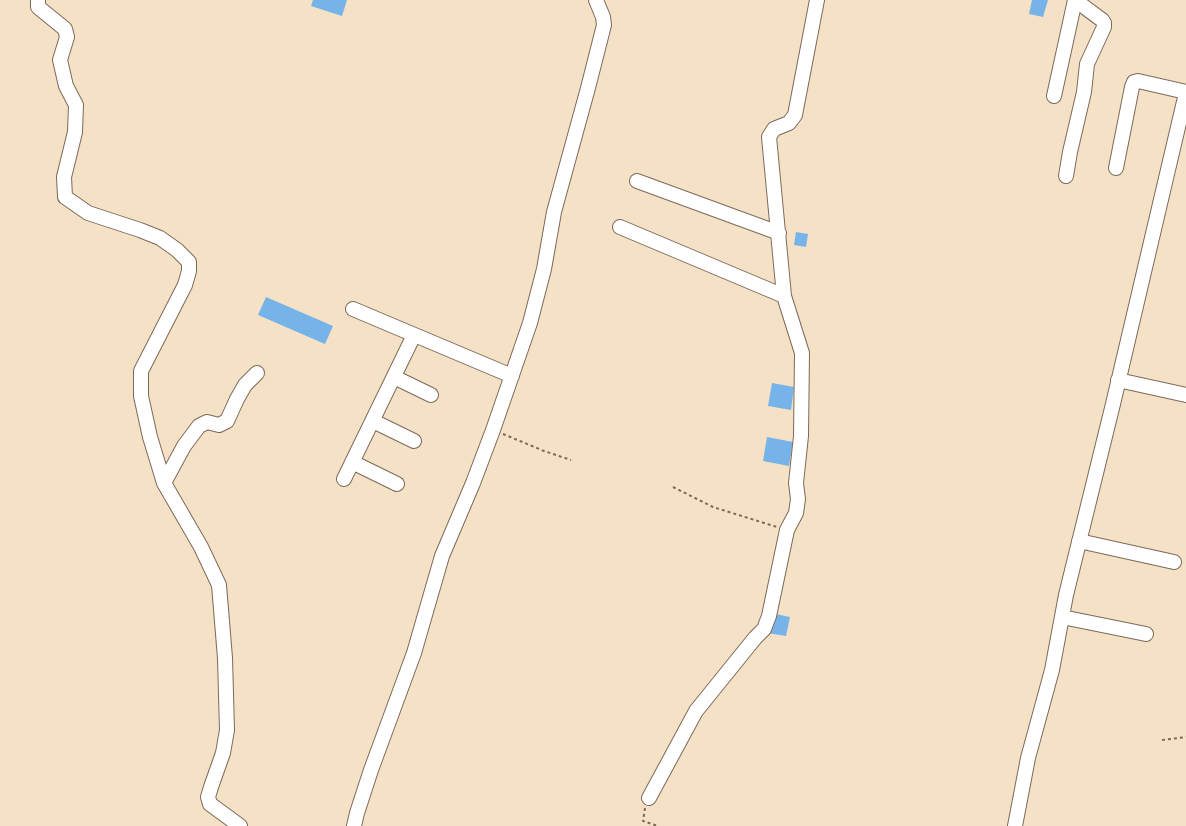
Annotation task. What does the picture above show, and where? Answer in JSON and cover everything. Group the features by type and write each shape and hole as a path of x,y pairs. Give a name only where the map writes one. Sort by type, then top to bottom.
{"street":[{"path":"38,0 38,7 65,29 67,37 60,60 66,86 76,105 75,132 64,178 66,197 88,213 160,238 177,250 189,262 185,284 141,371 141,396 150,438 164,483 201,547 219,585 225,658 227,730 223,753 208,797 210,804 240,826"},
{"path":"354,826 371,770 414,653 442,556 493,430 530,323 544,270 554,212 604,25 603,17 596,0"},
{"path":"649,798 696,711 764,629 787,530 796,513 798,499 796,483 801,436 802,353 784,296 769,137 774,129 789,123 795,115 818,0"},
{"path":"1054,96 1075,0 1102,20 1104,27 1086,69 1084,92 1066,176"},
{"path":"1015,826 1028,758 1052,670 1066,595 1186,93 1138,81 1134,82 1116,168"},
{"path":"637,181 779,233"},
{"path":"620,227 784,296"},
{"path":"353,309 512,376"},
{"path":"344,479 414,335"},
{"path":"164,483 184,446 199,426 207,422 219,425 227,421 245,385 257,373"},
{"path":"394,377 431,395"},
{"path":"1118,380 1186,395"},
{"path":"373,420 414,440"},
{"path":"352,462 397,484"},
{"path":"1079,541 1174,562"},
{"path":"1062,617 1146,634"}],"path":[{"path":"493,430 544,452 571,460"},
{"path":"673,488 713,507 787,530"},
{"path":"1162,740 1186,737"},
{"path":"649,798 644,809 643,821 658,826"}],"water":[{"path":"313,0 347,0 342,16 311,6"},
{"path":"1032,0 1048,0 1043,17 1029,14"},
{"path":"796,232 808,234 806,247 794,245"},
{"path":"266,297 333,326 325,344 258,315"},
{"path":"772,383 794,387 791,410 768,406"},
{"path":"767,437 793,442 789,466 763,461"},
{"path":"771,613 790,617 786,636 767,633"}]}
